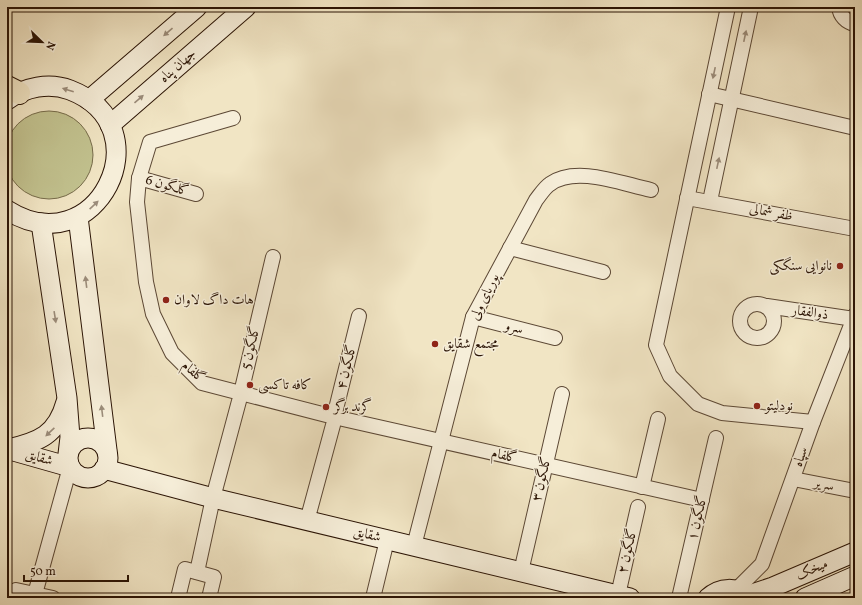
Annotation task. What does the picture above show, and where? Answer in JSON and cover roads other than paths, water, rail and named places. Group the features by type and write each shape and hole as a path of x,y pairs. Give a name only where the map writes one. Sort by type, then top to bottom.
{"street":[{"path":"89,100 197,7"},
{"name":"جهان پناه","path":"110,125 246,7"},
{"path":"728,7 656,345 670,376 698,404 722,413 813,422"},
{"path":"710,201 751,7"},
{"path":"839,7 842,16 846,20 855,24"},
{"path":"7,210 22,218 41,223 59,222 78,217 97,203 110,183 114,172 116,148 110,125 105,116 89,100 79,93 55,86 36,87 11,93"},
{"path":"709,94 855,128"},
{"name":"گلفام","path":"233,118 150,142 139,178 137,202 146,282 153,314 172,353 202,383 240,397 333,421 441,441 702,500"},
{"name":"پوریای ولی","path":"414,546 473,317 536,200 549,184 566,176 582,175 651,190"},
{"name":"گلگون 6","path":"139,178 196,194"},
{"name":"ظفر شمالی","path":"687,198 710,201 855,229"},
{"path":"41,223 67,398 70,437 69,461 75,474 86,478 95,477 104,470 108,458 78,217"},
{"path":"510,248 603,272"},
{"name":"گلگون 5","path":"197,572 213,498 240,397 273,257"},
{"name":"ذوالفقار","path":"767,306 854,317"},
{"name":"گلگون ۴","path":"307,521 359,316"},
{"name":"سرو","path":"473,317 555,338"},
{"name":"سپاه","path":"744,595 762,564 813,422 854,317"},
{"name":"گلگون ۳","path":"523,563 562,394"},
{"name":"شقایق","path":"7,449 30,444 44,438 54,430 63,412 67,398"},
{"path":"642,487 658,419"},
{"path":"35,594 74,444 86,438 98,440 107,450"},
{"name":"گلگون ۱","path":"680,598 716,438"},
{"name":"شقایق","path":"7,449 69,461"},
{"name":"شقایق","path":"104,470 307,521 624,597"},
{"name":"سریر","path":"793,479 855,491"},
{"name":"گلگون ۲","path":"624,597 638,507"},
{"path":"373,598 387,540"},
{"name":"میخک","path":"708,598 717,591 727,589 744,595 773,587 855,552"},
{"path":"178,598 185,569 214,577 209,598"},
{"name":"میخک","path":"805,598 855,576"},
{"path":"14,598 16,590 53,598"}],"place":[{"name":"نانوایی سنگکی","path":"840,266"},
{"name":"هات داگ لاوان","path":"166,300"},
{"name":"مجتمع شقایق","path":"435,344"},
{"name":"کافه تاکسی","path":"250,385"},
{"name":"نودلیتو","path":"757,406"},
{"name":"گرند برگر","path":"326,407"}]}
